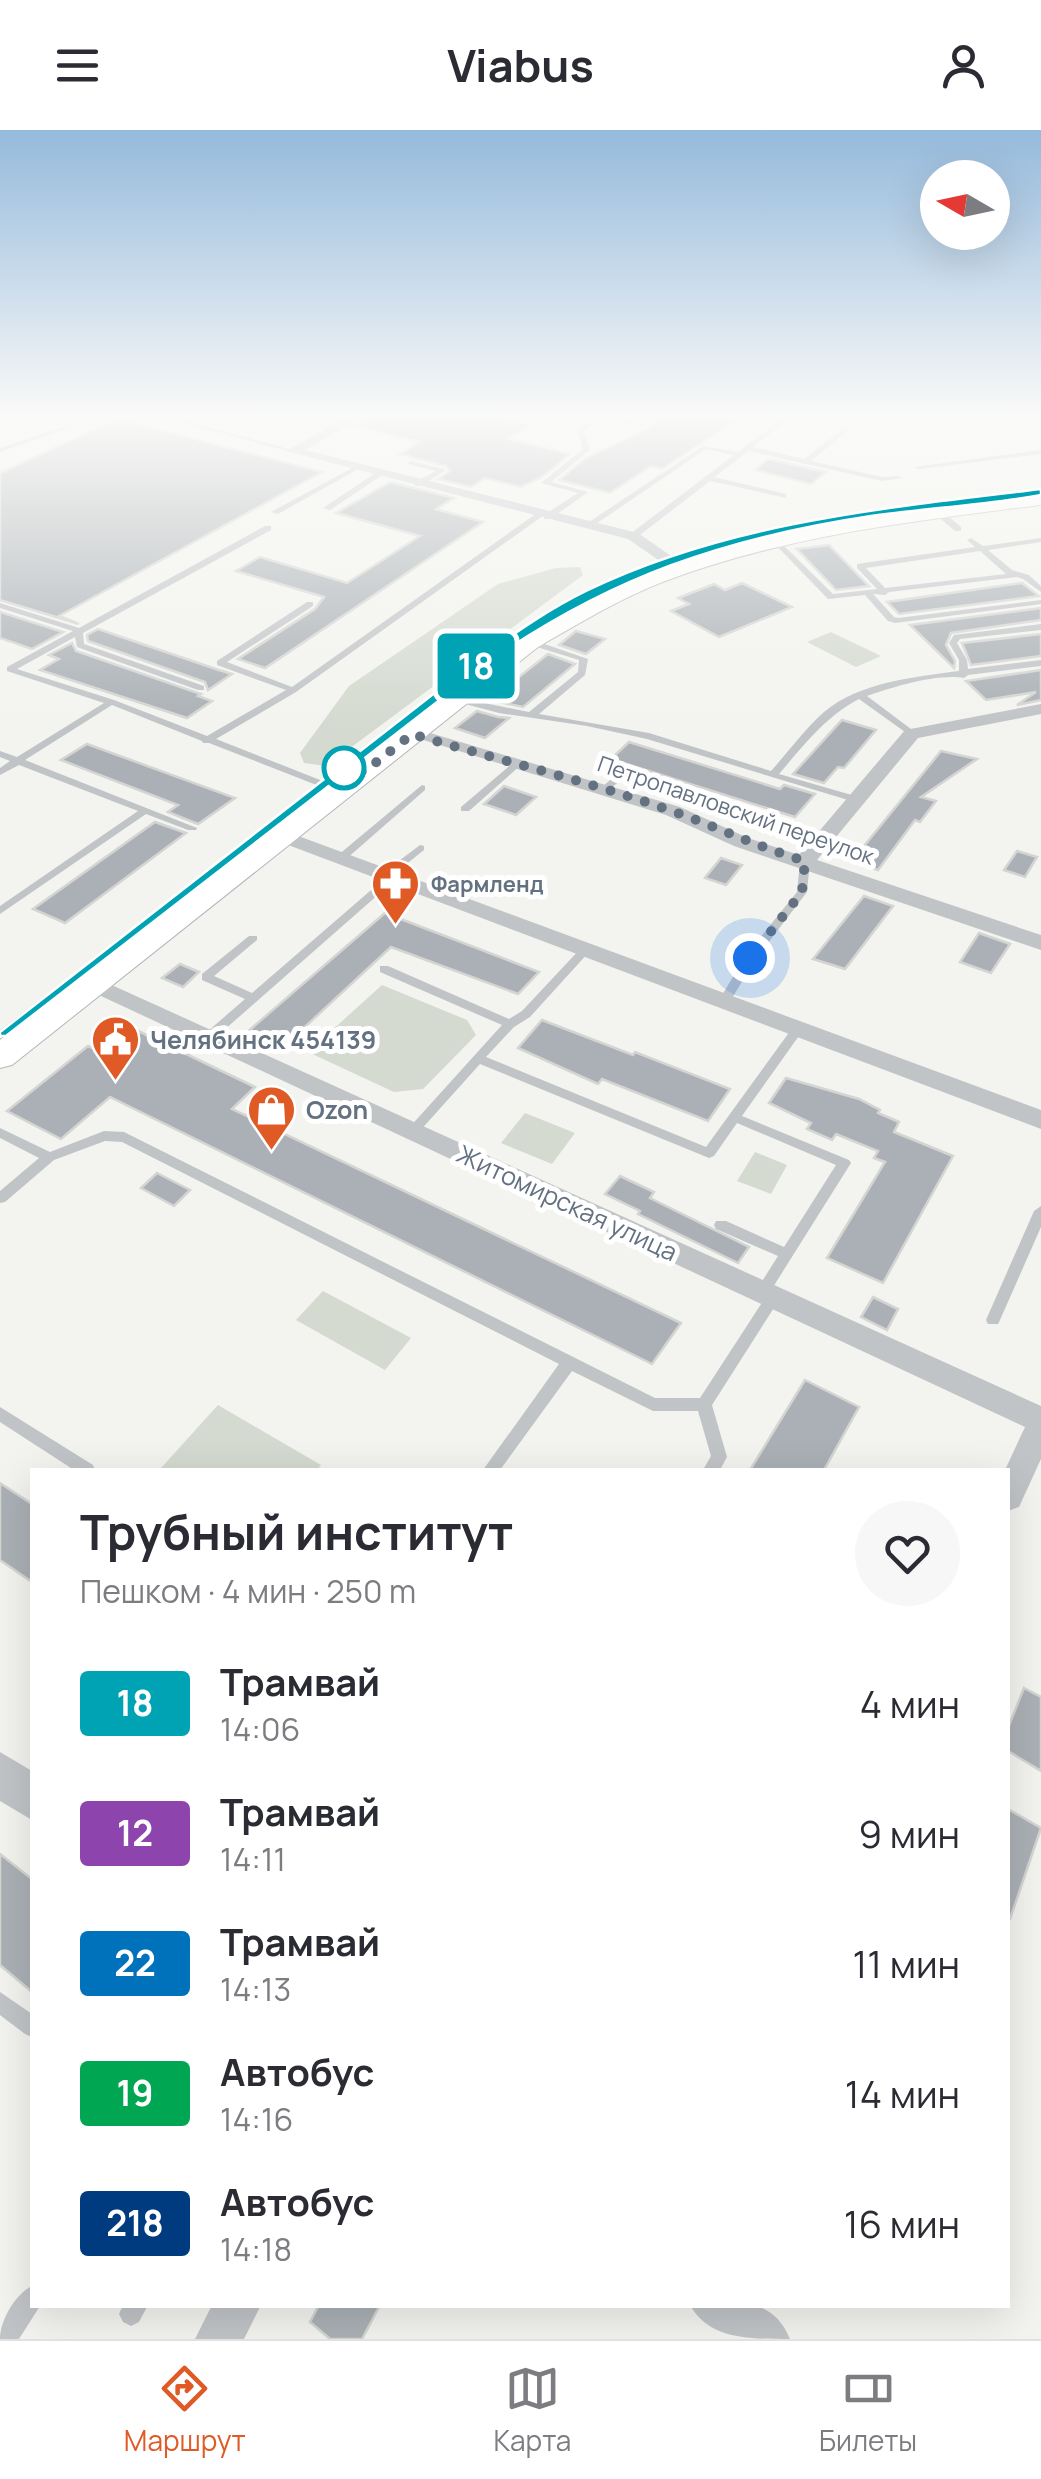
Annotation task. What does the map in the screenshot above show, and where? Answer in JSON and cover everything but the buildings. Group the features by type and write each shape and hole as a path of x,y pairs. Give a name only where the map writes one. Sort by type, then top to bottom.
{"main road":[{"path":"0,1057 530,642 606,598 679,566 774,538 947,520"}],"street":[{"path":"562,520 632,536 679,566"},
{"path":"805,861 912,734 1041,710"},
{"name":"Петропавловский переулок","path":"412,734 605,789 673,812 741,842 1041,944"},
{"path":"282,836 1041,1120"},
{"name":"Житомирская улица","path":"94,984 1041,1423"},
{"path":"1010,1493 1041,1423"},
{"path":"0,1774 30,1796"},
{"path":"218,2339 236,2308"},
{"path":"721,2308 762,2339"}],"lane":[{"path":"206,741 293,690 538,520"},
{"path":"587,526 596,520"},
{"path":"632,536 653,520"},
{"path":"5,668 268,528"},
{"path":"774,538 831,598 1014,574 1026,577 1041,590"},
{"path":"971,540 1014,574"},
{"path":"885,593 860,566 1041,540"},
{"path":"869,595 898,621 1041,602"},
{"path":"0,604 78,630"},
{"path":"293,690 220,663 310,604"},
{"path":"964,675 963,660 953,639 1041,626"},
{"path":"78,630 80,646 201,688"},
{"path":"530,642 584,659 582,673 532,715"},
{"path":"772,775 826,717 860,696 893,686 1041,664"},
{"path":"5,668 111,702 340,791"},
{"path":"860,696 912,734"},
{"path":"455,700 506,714 629,731 858,800"},
{"path":"0,772 111,702"},
{"path":"0,754 192,828"},
{"path":"465,810 517,764"},
{"path":"605,789 627,770"},
{"path":"341,858 422,788"},
{"path":"730,809 822,840"},
{"path":"0,911 144,810"},
{"path":"211,1035 420,848"},
{"path":"724,1002 750,958 802,892 805,861"},
{"path":"253,938 206,977 254,998"},
{"path":"414,1130 510,1024 526,1014 585,950"},
{"path":"384,969 510,1024"},
{"path":"479,1059 710,1153 797,1030"},
{"path":"712,1468 719,1457 704,1404 766,1297 786,1254 844,1162 736,1118"},
{"path":"0,1133 49,1157"},
{"path":"0,1198 49,1157 104,1136 124,1137 653,1405 704,1404"},
{"path":"993,1320 1041,1211"},
{"path":"721,1225 786,1254"},
{"path":"492,1468 568,1364"},
{"path":"0,1414 85,1468"},
{"path":"0,2002 30,2025"},
{"path":"6,2339 30,2301"}],"shaded area":[{"path":"580,567 583,575 326,766 304,763 300,753 349,686 498,584 556,568"},
{"path":"831,632 881,656 856,667 807,642"},
{"path":"382,985 467,1020 476,1035 423,1089 394,1092 308,1052"},
{"path":"525,1113 575,1133 552,1164 501,1143"},
{"path":"755,1152 787,1165 771,1194 737,1181"},
{"path":"323,1291 411,1338 385,1370 296,1320"},
{"path":"218,1405 321,1465 319,1468 161,1468"}],"tram line":[{"name":"18","path":"0,1032 538,622 623,578 668,560 762,533 826,520"},
{"path":"0,1032 503,646 581,600 680,559 730,543 838,520"}],"place":[{"name":"Фармленд","path":"396,926"},
{"name":"Челябинск 454139","path":"115,1082"},
{"name":"Ozon","path":"271,1152"}],"route":[{"path":"344,768 364,772 412,734 605,789 673,812 741,842 805,861 802,892 750,958"}]}
